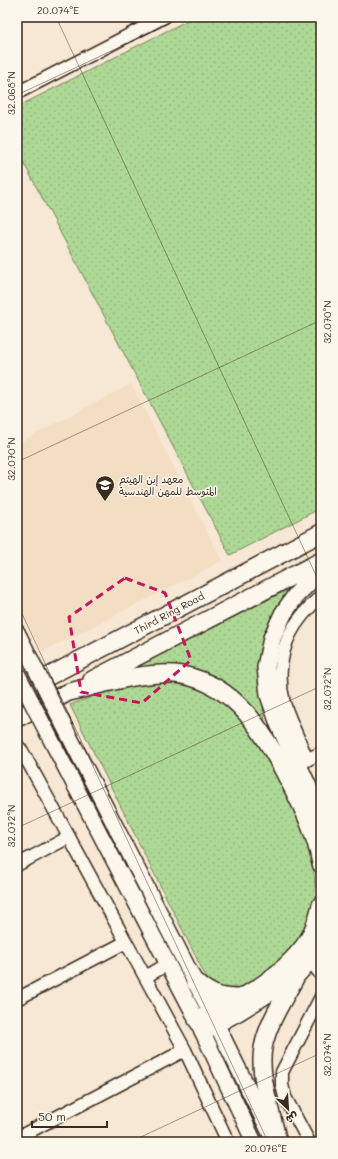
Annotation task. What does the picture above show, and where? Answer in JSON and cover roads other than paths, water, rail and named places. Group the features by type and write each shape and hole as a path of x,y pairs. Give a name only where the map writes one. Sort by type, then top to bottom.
{"highway":[{"name":"Third Ring Road","path":"17,693 321,532"},
{"path":"17,718 321,561"},
{"path":"321,570 296,595 283,614 272,638 266,667 268,695 279,724 302,762 321,815"},
{"path":"69,692 154,674 181,675 205,682 225,692 245,710 263,733 277,756 312,828 319,850 321,864"},
{"path":"207,1022 273,976 296,955 307,941 317,921 321,905"},
{"path":"278,1142 264,1080 263,1049 270,1024 296,976 310,960 321,943"},
{"path":"207,1022 263,998 296,976"},
{"path":"196,982 208,992 220,997 243,998"}],"main road":[{"path":"17,632 196,982 207,1022 254,1142"},
{"path":"17,673 168,964 207,1022 274,1142"}],"street":[{"path":"17,93 164,17"},
{"path":"321,596 301,616 290,634 282,660 281,678 284,703 302,762 321,753"},
{"path":"17,745 22,751 185,1050 228,1142"},
{"path":"17,865 69,837"},
{"path":"17,999 126,942"},
{"path":"310,960 321,975"},
{"path":"145,977 168,964"},
{"path":"308,1142 285,1097 282,1085 282,1072 321,997"},
{"path":"17,1138 185,1050"}],"place":[{"name":"معهد إبن الهيثم المتوسط للمهن الهندسية","path":"105,502"}]}
